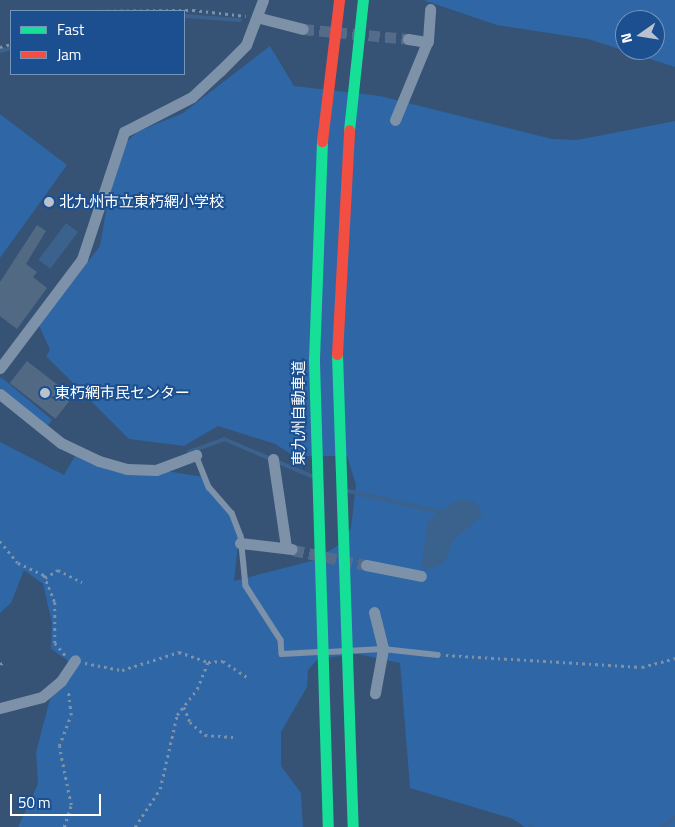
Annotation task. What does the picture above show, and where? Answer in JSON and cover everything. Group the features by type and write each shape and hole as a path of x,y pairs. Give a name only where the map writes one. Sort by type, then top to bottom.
{"highway":[{"name":"東九州自動車道","path":"328,827 314,362 316,227 326,98 339,0"},
{"path":"353,827 337,357 345,176 363,0"}],"street":[{"path":"0,368 82,259 124,132 192,97 246,45 260,18 263,0"},
{"path":"395,120 428,42 430,9"},
{"path":"260,18 303,28"},
{"path":"408,39 428,42"},
{"path":"0,394 61,443 99,461 127,469 156,470 196,455"},
{"path":"240,542 289,548 273,459"},
{"path":"366,565 421,576"},
{"path":"374,612 380,649 375,693"},
{"path":"0,708 42,697 68,672 75,660"}],"lane":[{"path":"196,455 209,487 232,513 240,542 246,586 281,640 282,654 380,649 438,655"}],"path":[{"path":"185,10 260,18"},
{"path":"0,542 18,563 45,578 56,602 58,651 75,660 122,670 179,652 208,662 223,661 250,679"},
{"path":"45,578 58,570 82,582"},
{"path":"438,655 632,666 675,658"},
{"path":"0,664 5,662"},
{"path":"136,827 160,789 171,730 208,662"},
{"path":"64,827 72,806 59,746 71,715 68,672"},
{"path":"184,707 190,722 204,735 237,737"}],"shaded area":[{"path":"423,0 675,0 675,67 653,60 665,60 665,10 615,10 615,48 588,39 497,25"},
{"path":"270,46 294,86 380,96 552,139 577,140 675,121 675,827 525,827 513,819 410,788 400,663 358,654 318,659 308,670 307,687 281,732 281,766 301,793 303,827 18,827 38,784 36,752 50,699 72,676 67,660 51,649 52,623 43,584 24,570 11,603 0,613 0,442 64,475 75,456 203,477 230,512 239,534 234,581 315,560 340,544 351,528 356,485 347,456 294,456 275,444 218,426 184,446 129,439 46,356 50,350 39,325 100,246 113,170 123,145 137,132 183,113"},
{"path":"0,114 67,165 0,258"},
{"path":"66,223 78,232 50,269 38,260"},
{"path":"1,377 52,420 47,427 0,388"},
{"path":"459,499 476,502 482,515 454,540 443,564 426,570 422,564 428,520"}],"building":[{"path":"37,225 46,231 26,264 37,272 33,277 47,288 17,329 0,316 0,282"},
{"name":"東朽網市民センター","path":"27,361 73,397 55,419 10,383"}],"waterway":[{"path":"185,16 240,20"},
{"path":"0,51 10,48"},
{"path":"189,452 224,439 311,476"},
{"path":"348,491 445,513"},
{"path":"662,827 675,818"}],"tunnel":[{"path":"303,29 408,39"},
{"path":"293,550 366,565"}],"traffic: fast":[{"path":"349,130 363,0"},
{"path":"322,141 314,362 328,827"},
{"path":"337,354 353,827"}],"traffic: jam":[{"path":"322,141 339,0"},
{"path":"337,354 349,130"}],"place":[{"name":"北九州市立東朽網小学校","path":"49,202"},
{"name":"東朽網市民センター","path":"45,393"}]}
